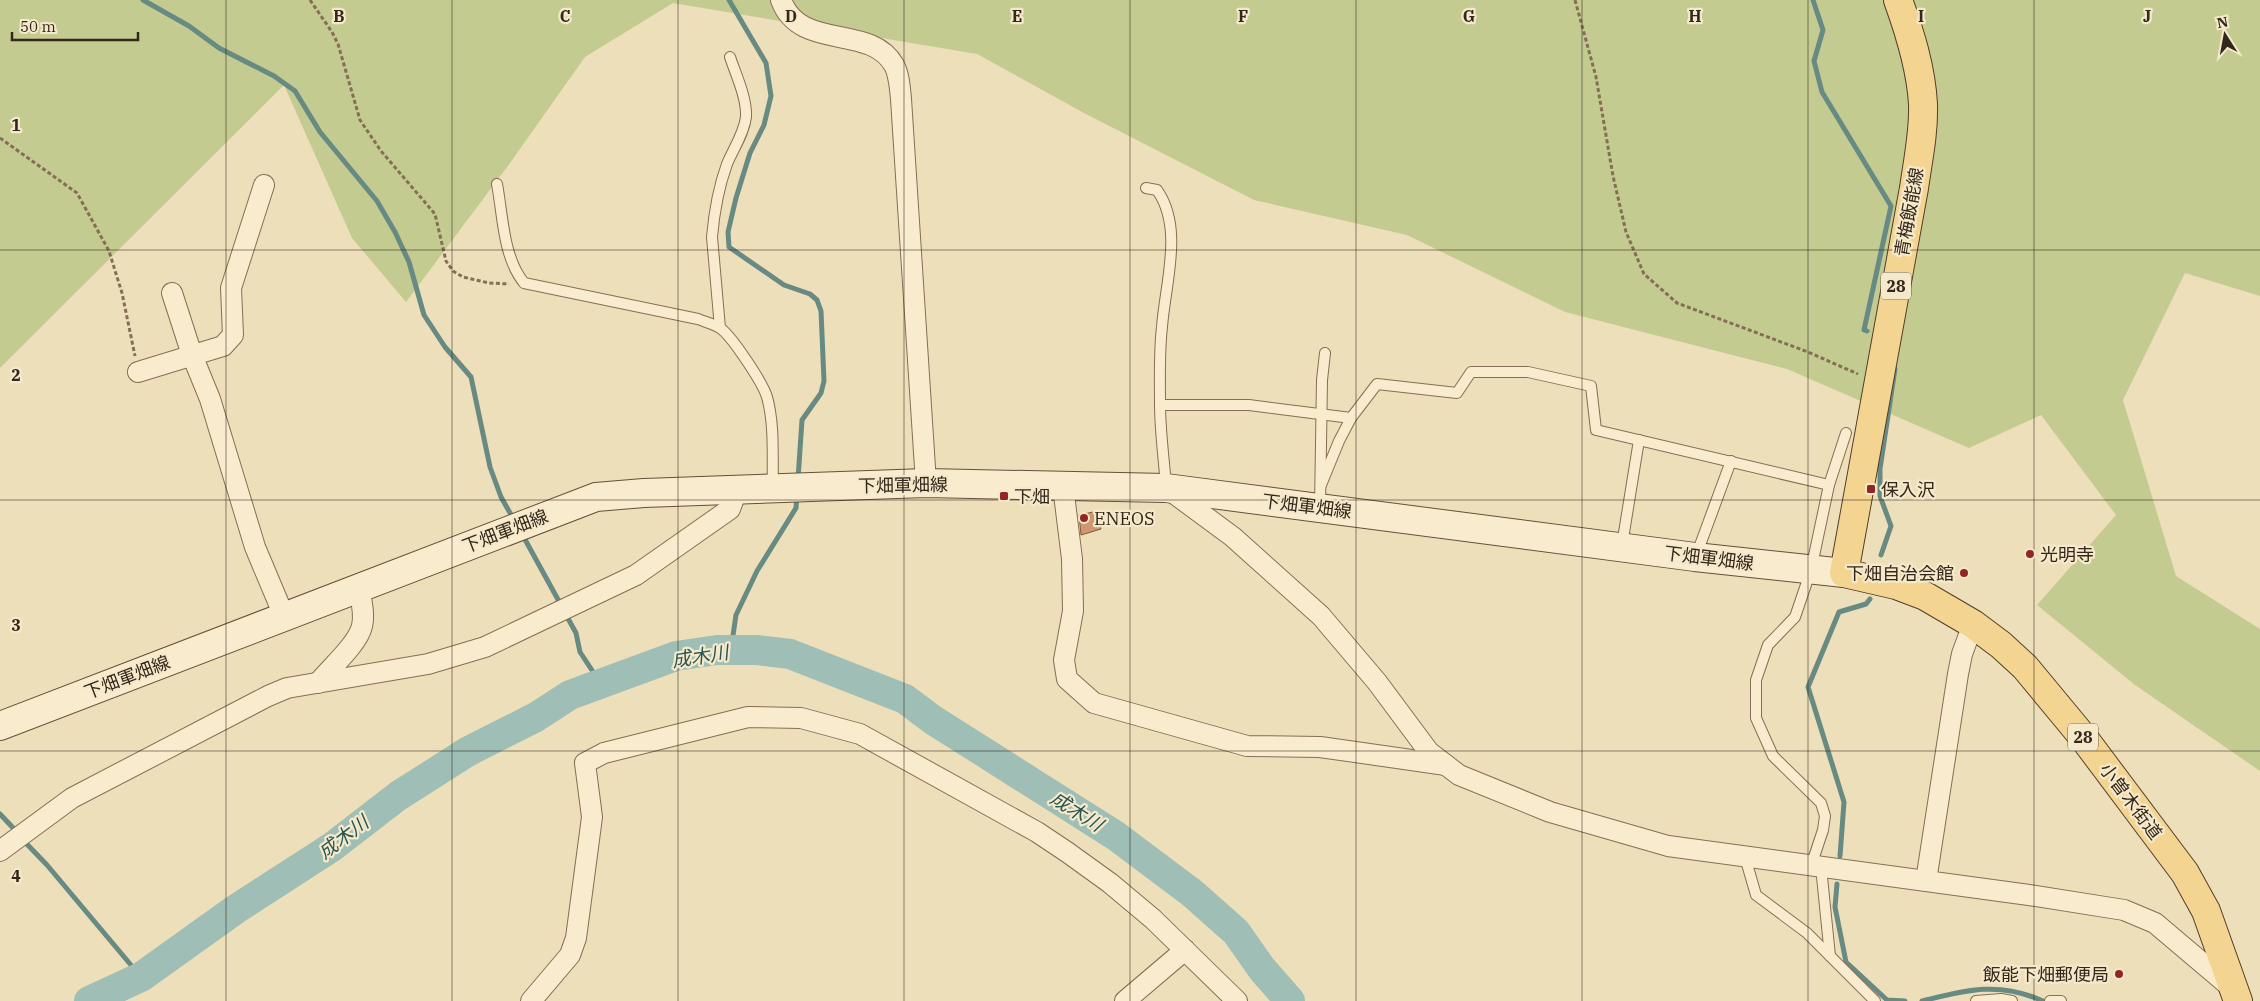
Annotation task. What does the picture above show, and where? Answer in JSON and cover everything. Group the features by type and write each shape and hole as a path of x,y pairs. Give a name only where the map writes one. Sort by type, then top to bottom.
{"main road":[{"name":"青梅飯能線","path":"1844,573 1914,188 1923,104 1913,43 1898,0"},
{"name":"下畑軍畑線","path":"0,726 596,497 926,483 1166,488 1320,496 1621,547 1844,573"},
{"name":"小曽木街道","path":"1844,573 1896,585 1925,596 1973,624 2001,645 2025,667 2083,737 2185,873 2206,911 2236,996"}],"street":[{"path":"781,0 792,18 810,30 873,46 884,53 894,65 901,99 926,483"},
{"path":"138,372 224,346 233,335 231,288 264,185"},
{"path":"172,293 192,355 210,399 255,547 284,616"},
{"path":"1063,486 1072,559 1073,611 1064,660 1067,679 1094,703 1247,746 1320,747 1447,766"},
{"path":"1166,488 1233,537 1322,616 1376,682 1429,752 1459,774 1550,812 1668,846 2104,906 2141,915 2167,932 2236,996"},
{"path":"0,850 72,798 268,696 287,688 428,664 485,647 636,575 730,509 737,490"},
{"path":"318,683 354,642 362,627 362,603 359,587"},
{"path":"1926,881 1958,674 1973,624"},
{"path":"531,1001 570,955 576,938 592,817 585,763 604,753 748,717 801,718 860,734 1037,832 1132,901 1236,1001"},
{"path":"1125,1001 1185,950"}],"lane":[{"path":"720,328 712,237 713,223 726,166 744,129 746,116 743,99 730,57"},
{"path":"497,184 510,257 514,270 524,284 698,319 720,328 746,361 767,396 772,432 773,489"},
{"path":"1146,188 1157,190 1165,202 1170,218 1171,248 1161,329 1160,405 1166,488"},
{"path":"1320,496 1322,380 1325,353"},
{"path":"1320,496 1339,441 1351,418 1377,384 1457,393 1471,372 1528,372 1590,386 1596,430 1829,485"},
{"path":"1160,405 1248,405 1351,418"},
{"path":"1830,956 1816,867 1826,816 1821,803 1773,756 1756,718 1756,680 1768,645 1795,617 1811,570 1829,485 1846,433"},
{"path":"1621,547 1639,440"},
{"path":"1695,557 1732,461"},
{"path":"1745,857 1756,895 1808,933 1875,1001"},
{"path":"1976,1001 2001,999 2012,1001"}],"path":[{"path":"310,0 338,44 360,120 381,151 435,214 446,261 452,271 463,277 489,283 524,284"},
{"path":"1575,0 1596,77 1613,176 1626,232 1644,274 1677,303 1808,352 1879,382"},
{"path":"0,138 77,193 109,251 122,293 138,372"}],"green space":[{"path":"0,0 2260,0 2260,296 2185,273 2123,400 2176,576 2260,629 2260,771 2135,685 2037,605 2116,515 2041,415 1969,448 1787,369 1565,312 1407,235 1254,200 1084,113 977,54 673,3 585,57 510,163 406,302 352,238 284,85 0,368"}],"building":[{"path":"1098,511 1101,529 1081,535 1079,515"}],"waterway":[{"path":"143,0 189,26 219,48 274,76 295,91 320,132 377,201 395,232 409,262 424,315 445,347 471,377 490,467 501,497 514,520"},
{"path":"729,0 766,63 771,96 764,125 750,153 736,198 728,232 729,247 784,285 810,294 817,300 821,311 824,381 821,393 802,420 798,479"},
{"path":"1813,0 1823,30 1814,61 1822,92 1891,206 1864,330 1867,331"},
{"path":"1881,555 1891,526 1880,496 1880,469 1895,369"},
{"path":"731,649 736,615 757,571 796,508 797,495"},
{"path":"522,534 561,605"},
{"path":"1840,856 1844,802 1808,687 1839,612 1866,604 1870,599"},
{"path":"565,613 576,633 580,652 601,684"},
{"name":"成木川","path":"89,1001 141,977 236,909 332,847 398,796 467,752 536,717 570,695 676,656 717,650 757,650 790,654 905,699 933,720 1116,836 1192,893 1236,932 1262,969 1290,1001"},
{"path":"0,814 17,832"},
{"path":"22,839 47,865 141,977"},
{"path":"1837,884 1835,907 1846,962 1887,1000 1905,1001"},
{"path":"1922,1001 1982,989 2012,991 2043,1001"}],"place":[{"name":"保入沢","path":"1871,489"},
{"name":"下畑","path":"1004,496"},
{"name":"ENEOS","path":"1084,518"},
{"name":"光明寺","path":"2030,554"},
{"name":"下畑自治会館","path":"1964,573"},
{"name":"飯能下畑郵便局","path":"2119,974"}]}
